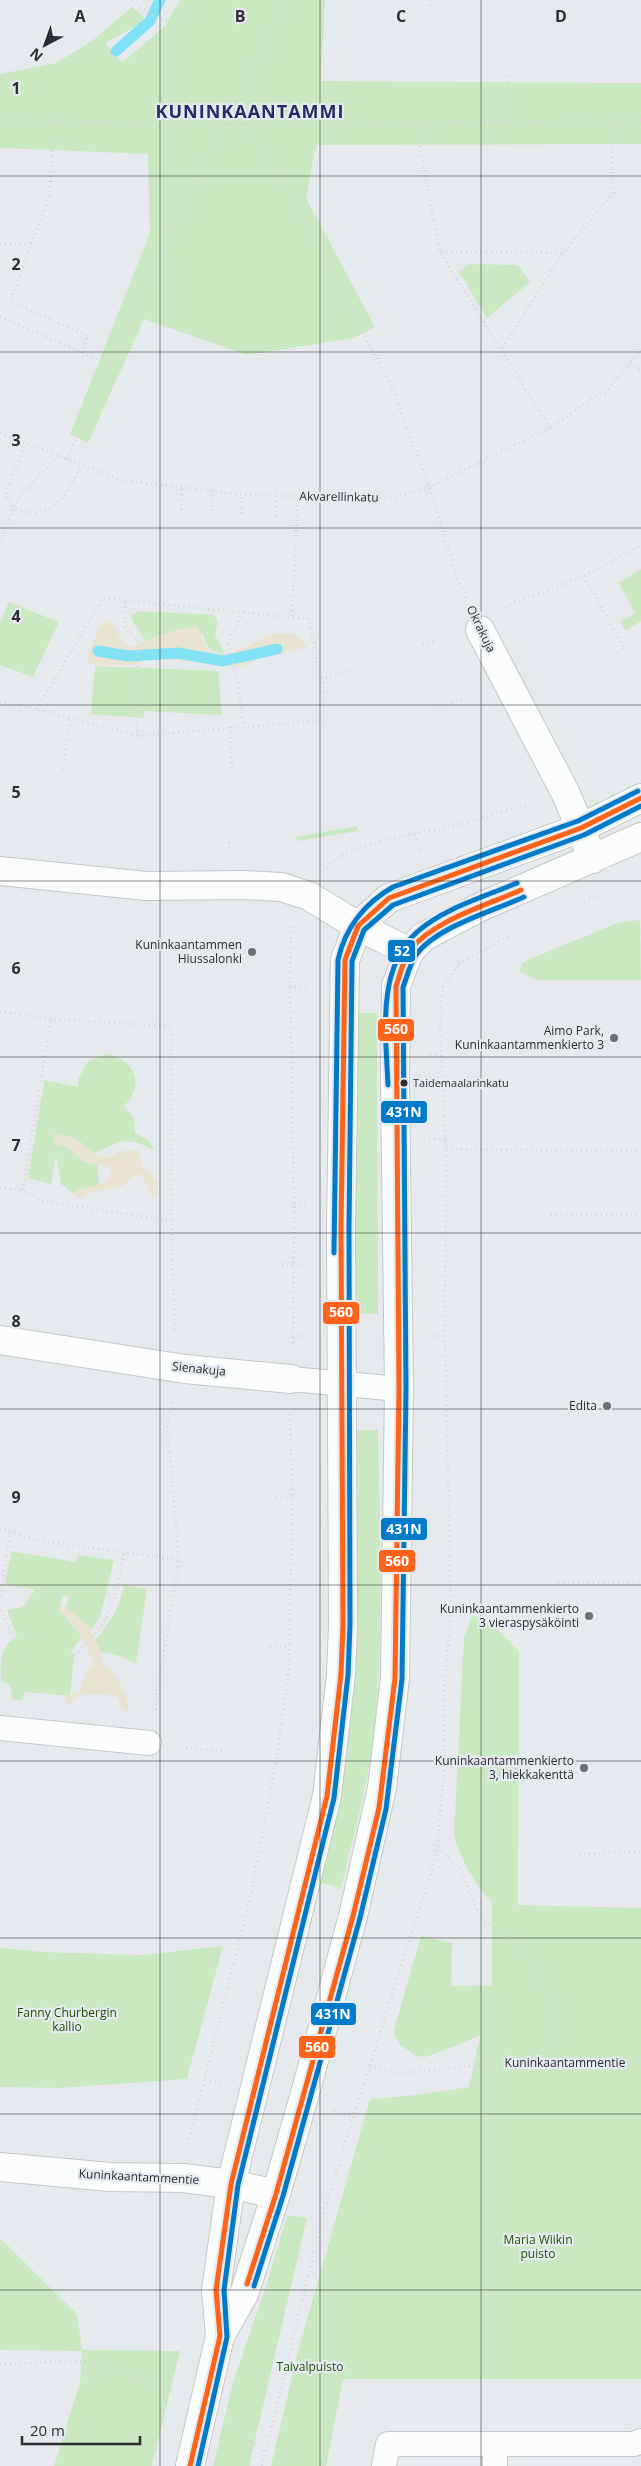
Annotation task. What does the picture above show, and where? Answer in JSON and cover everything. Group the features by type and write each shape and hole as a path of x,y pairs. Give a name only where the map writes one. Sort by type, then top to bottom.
{"street":[{"name":"Okrakuja","path":"480,630 566,794 593,859"},
{"path":"218,2343 216,2290 231,2184 329,1778 341,1674 343,1625 343,1384 341,1228 345,960 358,926 382,903 396,894 580,828 641,798"},
{"path":"190,2466 218,2343 244,2294 276,2194 353,1916 381,1794 394,1678 399,1389 395,996 409,952 423,937 446,923 641,837"},
{"path":"0,871 146,886 242,885 280,887 309,896 358,926 409,952"},
{"name":"Sienakuja","path":"0,1340 186,1369 291,1379"},
{"name":"Kuninkaantammentie","path":"0,2167 110,2177 183,2178 231,2184 276,2194"}],"lane":[{"name":"Sienakuja","path":"291,1379 399,1389"},
{"path":"0,1728 149,1743"},
{"path":"384,2466 388,2444 495,2456 639,2446"}],"path":[{"path":"132,0 160,19 169,22 179,18 190,0"},
{"path":"66,459 112,365 200,168 226,123 267,40 284,0"},
{"path":"429,6 433,0"},
{"path":"509,73 509,122"},
{"path":"0,120 243,124 419,121 612,122 641,120"},
{"path":"53,121 50,194 10,301 88,336 81,353"},
{"path":"419,121 418,139 440,252 550,428"},
{"path":"501,350 563,253 613,193 612,122"},
{"name":"Okrakuja","path":"243,124 310,231 392,388 429,486 458,580 480,630"},
{"path":"0,244 31,244"},
{"path":"440,252 563,253"},
{"path":"0,317 112,365"},
{"name":"Akvarellinkatu","path":"0,433 121,480 242,495 377,499 400,496 429,486 550,428 593,398 608,391 641,349"},
{"path":"630,364 641,372"},
{"path":"25,444 5,496 14,508 37,513 53,505 70,488 81,465"},
{"path":"0,543 18,499 57,456"},
{"path":"181,510 182,488"},
{"path":"211,511 212,492"},
{"path":"242,495 242,514"},
{"path":"276,517 277,496"},
{"path":"292,616 298,497"},
{"path":"480,630 514,603 584,576 641,545"},
{"path":"584,576 624,648 613,656"},
{"path":"0,702 37,709 137,736 325,720 321,679 309,619 103,598 37,709"},
{"path":"125,600 125,629 138,641 137,736"},
{"path":"243,612 228,644 236,673 244,726"},
{"path":"423,645 453,634"},
{"path":"321,679 356,668"},
{"path":"437,708 464,699"},
{"path":"63,770 70,719"},
{"path":"230,727 232,776"},
{"path":"323,872 339,858 369,845 464,824 566,794"},
{"path":"228,842 230,852"},
{"path":"183,2178 189,2138 251,1894 277,1756 289,1648 292,1496 289,1422 293,1349 294,1264 290,957 291,928 294,920"},
{"path":"262,2466 325,2207 436,1856 444,1771 445,1681 451,1614 445,1336 446,1149 441,1001 443,986 459,964 456,950"},
{"path":"0,1012 52,1019 171,1026 170,1221 176,1345 186,1369 167,1421 179,1560 149,1743"},
{"path":"23,1190 52,1019"},
{"path":"446,1149 641,1151"},
{"path":"0,1188 23,1190 44,1201 170,1221"},
{"path":"551,1215 641,1214"},
{"path":"277,1264 310,1265"},
{"path":"276,1498 292,1496"},
{"path":"0,1529 42,1541 179,1560"},
{"path":"0,1601 10,1532"},
{"path":"74,1655 92,1640 107,1618 115,1600 124,1552"},
{"path":"558,1583 641,1582"},
{"path":"0,1610 14,1639"},
{"path":"270,1647 289,1648"},
{"path":"176,1747 226,1752"},
{"path":"437,1846 463,1873 470,1895 484,1922 496,1928 523,1954 549,2007 562,2061"},
{"path":"579,1854 641,1852"},
{"name":"Kuninkaantammentie","path":"370,2067 403,2073 512,2062 562,2061 641,2064"},
{"path":"0,2364 86,2361 204,2401 265,2453"}],"green space":[{"path":"180,0 325,0 321,81 641,83 641,144 316,145 306,198 375,327 354,338 247,355 144,319 88,443 70,434 150,233 148,154 0,148 0,74 56,63 92,41 132,7 144,17 140,24 105,43 122,63 165,26"},
{"path":"469,264 518,265 530,282 487,318 459,272"},
{"path":"641,569 641,621 626,631 620,622 635,613 619,583"},
{"path":"9,602 59,622 33,677 0,665 0,623"},
{"path":"138,611 213,615 218,620 215,635 225,654 210,648 203,634 160,635 146,642 132,620 132,615"},
{"path":"95,666 218,671 222,715 145,711 144,718 91,714"},
{"path":"357,826 358,831 297,841 296,837"},
{"path":"640,920 641,980 538,980 519,972 523,962 620,922"},
{"path":"355,1013 377,1013 378,1314 354,1314"},
{"path":"107,1054 125,1062 134,1074 134,1090 124,1106 134,1118 135,1133 148,1140 155,1151 138,1143 124,1142 117,1143 94,1154 82,1143 71,1137 58,1144 69,1148 84,1160 97,1164 99,1185 78,1190 74,1194 61,1184 56,1155 51,1184 28,1178 44,1080 78,1087 79,1077 89,1060"},
{"path":"355,1430 378,1430 381,1578 380,1651 375,1725 369,1766 341,1888 318,1882 338,1804 353,1697"},
{"path":"11,1551 76,1562 78,1555 114,1560 100,1617 91,1630 66,1606 69,1597 62,1596 60,1610 82,1637 71,1652 74,1655 70,1696 25,1692 22,1700 12,1699 10,1685 1,1680 2,1655 7,1645 17,1637 7,1610 23,1607 35,1590 5,1584"},
{"path":"124,1585 147,1589 136,1664 120,1656 100,1652 95,1640 114,1614"},
{"path":"472,1616 486,1618 519,1651 518,1905 641,1908 641,2379 343,2379 326,2466 271,2466 298,2351 369,2102 372,2099 469,2087 480,2036 426,2057 416,2056 400,2045 395,2037 394,2030 421,1936 452,1943 451,1986 492,1985 492,1903 479,1888 469,1871 460,1854 454,1835 464,1638"},
{"name":"Fanny Churbergin kallio","path":"223,1946 187,2079 61,2088 0,2087 0,1948 44,1952 142,1955"},
{"path":"287,2215 307,2218 249,2466 213,2466 233,2382 267,2283"},
{"path":"0,2238 77,2314 82,2350 180,2351 152,2466 54,2466 80,2382 82,2351 0,2350"}],"sand":[{"path":"107,620 114,626 123,642 130,647 171,631 197,627 208,649 217,654 232,653 271,635 280,634 294,633 308,647 258,659 242,667 152,658 132,665 95,665 86,661 99,627"},
{"path":"54,1134 71,1137 82,1143 94,1154 110,1158 124,1151 140,1152 141,1165 158,1182 158,1192 153,1199 142,1175 137,1174 123,1186 92,1192 77,1199 74,1194 78,1190 108,1182 111,1170 109,1166 83,1162 72,1149 53,1143"},
{"path":"61,1605 66,1606 91,1630 104,1664 114,1674 126,1695 129,1712 122,1710 117,1697 104,1695 85,1695 74,1700 70,1705 66,1704 66,1696 79,1692 86,1672 94,1665 82,1637 60,1609"}],"waterway":[{"path":"116,51 150,21 160,0"},
{"path":"98,651 128,656 178,653 223,661 277,649"}],"transit line":[{"name":"52","path":"334,1253 338,960 341,948 351,927 365,909 393,887 578,821 638,791"},
{"name":"560","path":"190,2466 220,2336 216,2290 231,2184 327,1796 341,1674 343,1625 341,1228 345,960 358,926 389,898 581,828 641,798"},
{"name":"431N","path":"198,2466 227,2337 224,2290 238,2185 334,1798 348,1675 350,1625 349,1228 352,961 364,930 393,905 584,835 641,806"},
{"name":"52","path":"388,1085 386,1004 389,983 395,964 404,947 417,932 439,916 517,883"},
{"name":"560","path":"247,2284 276,2194 353,1916 379,1808 395,1678 399,1389 396,986 410,950 420,939 462,914 521,890"},
{"name":"431N","path":"254,2286 283,2196 360,1918 386,1809 402,1679 406,1389 403,987 416,955 437,936 466,921 524,897"}],"place":[{"name":"Kuninkaantammen Hiussalonki","path":"252,952"},
{"name":"Aimo Park, Kuninkaantammenkierto 3","path":"614,1038"},
{"name":"Taidemaalarinkatu","path":"404,1083"},
{"name":"Edita","path":"607,1406"},
{"name":"Kuninkaantammenkierto 3 vieraspysäköinti","path":"589,1616"},
{"name":"Kuninkaantammenkierto 3, hiekkakenttä","path":"584,1768"}],"district":[{"name":"KUNINKAANTAMMI","path":"250,112"}],"park label":[{"name":"Maria Wiikin puisto","path":"538,2247"},
{"name":"Taivalpuisto","path":"310,2367"}]}
